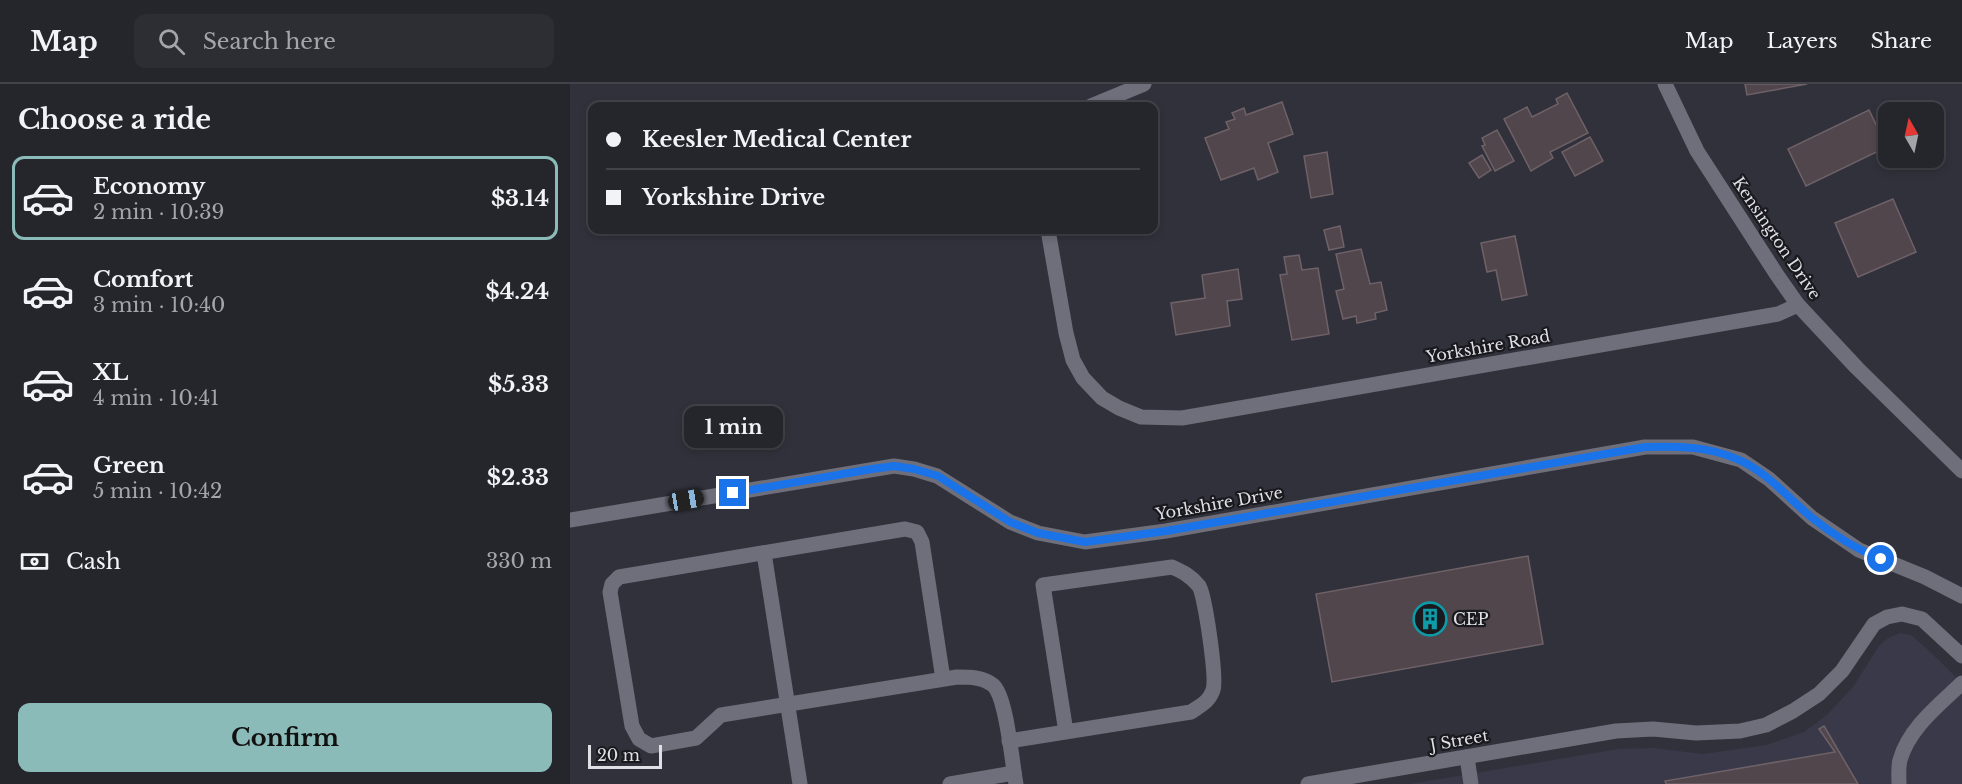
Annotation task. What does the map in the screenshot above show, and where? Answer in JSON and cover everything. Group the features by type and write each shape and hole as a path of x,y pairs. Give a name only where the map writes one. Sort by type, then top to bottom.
{"street":[{"path":"1101,102 1144,84"},
{"name":"Kensington Drive","path":"1665,84 1697,151 1798,305 1857,368 1962,471"},
{"name":"Yorkshire Road","path":"1049,234 1073,360 1083,378 1102,398 1141,417 1182,418 1778,314 1798,305"},
{"name":"Yorkshire Drive","path":"570,520 894,466 938,476 1010,522 1038,533 1085,542 1178,529 1645,447 1693,447 1741,460 1769,479 1812,518 1859,550 1925,577 1962,596"},
{"path":"943,679 922,542 916,531 905,529 619,577 612,584 610,592 633,726 639,739 651,746 696,738 721,715 943,679 976,677 993,686 1002,699 1015,779 950,784"},
{"path":"764,553 800,784"},
{"path":"1009,741 1066,732 1191,712 1208,701 1214,687 1215,670 1201,588 1189,576 1172,567 1043,585 1066,732"},
{"name":"J Street","path":"1308,784 1616,731 1653,729 1696,733 1740,731 1766,725 1819,694 1842,671 1874,624 1887,617 1902,614 1922,619 1962,656"},
{"path":"1899,784 1899,762 1908,741 1926,716 1962,683"},
{"path":"1467,757 1471,784"}],"shaded area":[{"path":"1900,633 1911,635 1962,683 1962,784 1410,784 1619,749 1653,748 1703,754 1766,745 1804,732 1827,715 1853,687 1879,646 1888,638"}],"building":[{"path":"1745,84 1807,84 1747,95"},
{"path":"1567,93 1588,133 1550,152 1553,158 1531,171 1504,119 1527,107 1532,117 1558,104 1556,99"},
{"path":"1282,102 1293,134 1268,143 1278,172 1258,180 1254,168 1221,180 1205,138 1229,129 1226,122 1235,119 1232,113 1244,108 1246,115"},
{"path":"1869,110 1878,128 1878,151 1806,186 1788,149"},
{"path":"1497,130 1514,161 1495,171 1482,146 1485,145 1482,138"},
{"path":"1590,137 1603,161 1575,176 1562,152"},
{"path":"1327,152 1333,194 1311,198 1304,156"},
{"path":"1482,155 1491,170 1479,178 1469,163"},
{"path":"1893,199 1916,252 1858,277 1835,223"},
{"path":"1340,226 1344,247 1329,250 1324,230"},
{"path":"1515,236 1527,295 1502,300 1496,270 1487,272 1481,243"},
{"path":"1361,249 1370,284 1381,282 1387,310 1375,313 1376,319 1357,323 1356,316 1343,319 1336,291 1344,289 1336,254"},
{"path":"1299,255 1302,270 1318,268 1329,334 1292,340 1280,275 1287,274 1284,257"},
{"path":"1238,269 1242,299 1227,301 1230,326 1176,335 1171,303 1205,298 1202,275"},
{"name":"CEP","path":"1528,556 1543,644 1332,682 1316,594"},
{"path":"1824,726 1858,784 1666,784 1665,781 1835,752 1819,729"}],"place":[{"name":"CEP","path":"1430,619"}],"route":[{"path":"733,493 894,466 938,476 1010,522 1038,533 1070,541 1085,542 1166,531 1645,447 1693,447 1741,460 1769,479 1812,518 1859,550 1881,559"}]}
